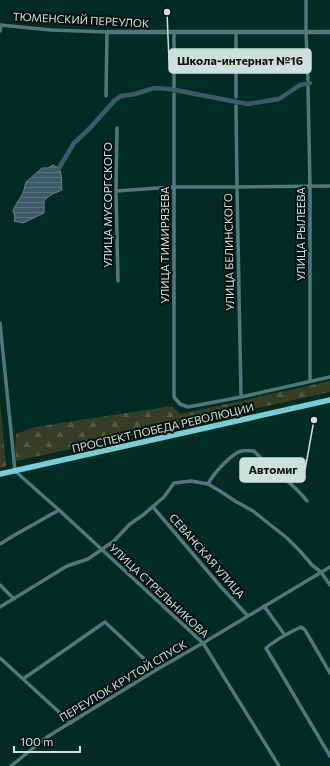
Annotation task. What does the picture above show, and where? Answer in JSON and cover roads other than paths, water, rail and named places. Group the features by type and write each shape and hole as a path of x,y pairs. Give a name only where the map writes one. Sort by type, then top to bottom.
{"main road":[{"name":"ПРОСПЕКТ ПОБЕДА РЕВОЛЮЦИИ","path":"0,474 330,400"}],"street":[{"path":"306,0 308,80"},
{"path":"0,31 1,25"},
{"name":"ТЮМЕНСКИЙ ПЕРЕУЛОК","path":"1,25 51,30 107,32 330,32"},
{"path":"106,96 107,32"},
{"path":"174,32 174,86"},
{"path":"236,32 236,97"},
{"name":"УЛИЦА РЫЛЕЕВА","path":"308,87 310,186 310,381"},
{"name":"УЛИЦА ТИМИРЯЗЕВА","path":"174,94 174,397 180,404 188,407 241,397"},
{"name":"УЛИЦА БЕЛИНСКОГО","path":"236,106 241,397"},
{"name":"УЛИЦА МУСОРГСКОГО","path":"117,128 116,191 118,281"},
{"path":"116,191 173,187 330,186"},
{"path":"0,323 15,471"},
{"path":"241,397 330,377"},
{"path":"208,484 216,471 233,456 242,451 254,451 273,470 301,493 307,501"},
{"name":"УЛИЦА СТРЕЛЬНИКОВА","path":"15,471 203,643 279,766"},
{"path":"0,607 67,566 88,559 102,550 114,541 130,524 164,498 174,483 191,481 208,484 253,511 287,538 312,566 321,572 330,585"},
{"name":"СЕВАНСКАЯ УЛИЦА","path":"153,507 221,587 248,616"},
{"path":"0,544 59,510"},
{"name":"ПЕРЕУЛОК КРУТОЙ СПУСК","path":"11,766 47,737 156,670 330,567"},
{"path":"0,585 14,599"},
{"path":"264,606 284,634"},
{"path":"23,679 105,622 156,670"},
{"path":"330,673 305,630 301,627 284,634 266,648 330,756"},
{"path":"0,658 72,723"}],"water":[{"path":"53,165 59,168 62,190 44,201 44,213 23,223 14,221 15,217 13,210 23,193 26,182 42,168 48,168"}],"waterway":[{"path":"59,168 74,143 90,128 115,100 121,96 135,94 154,88 170,89 248,104 279,99 300,85 310,83"}],"place":[{"name":"Школа-интернат №16","path":"167,12"},
{"name":"Автомиг","path":"314,420"}]}
